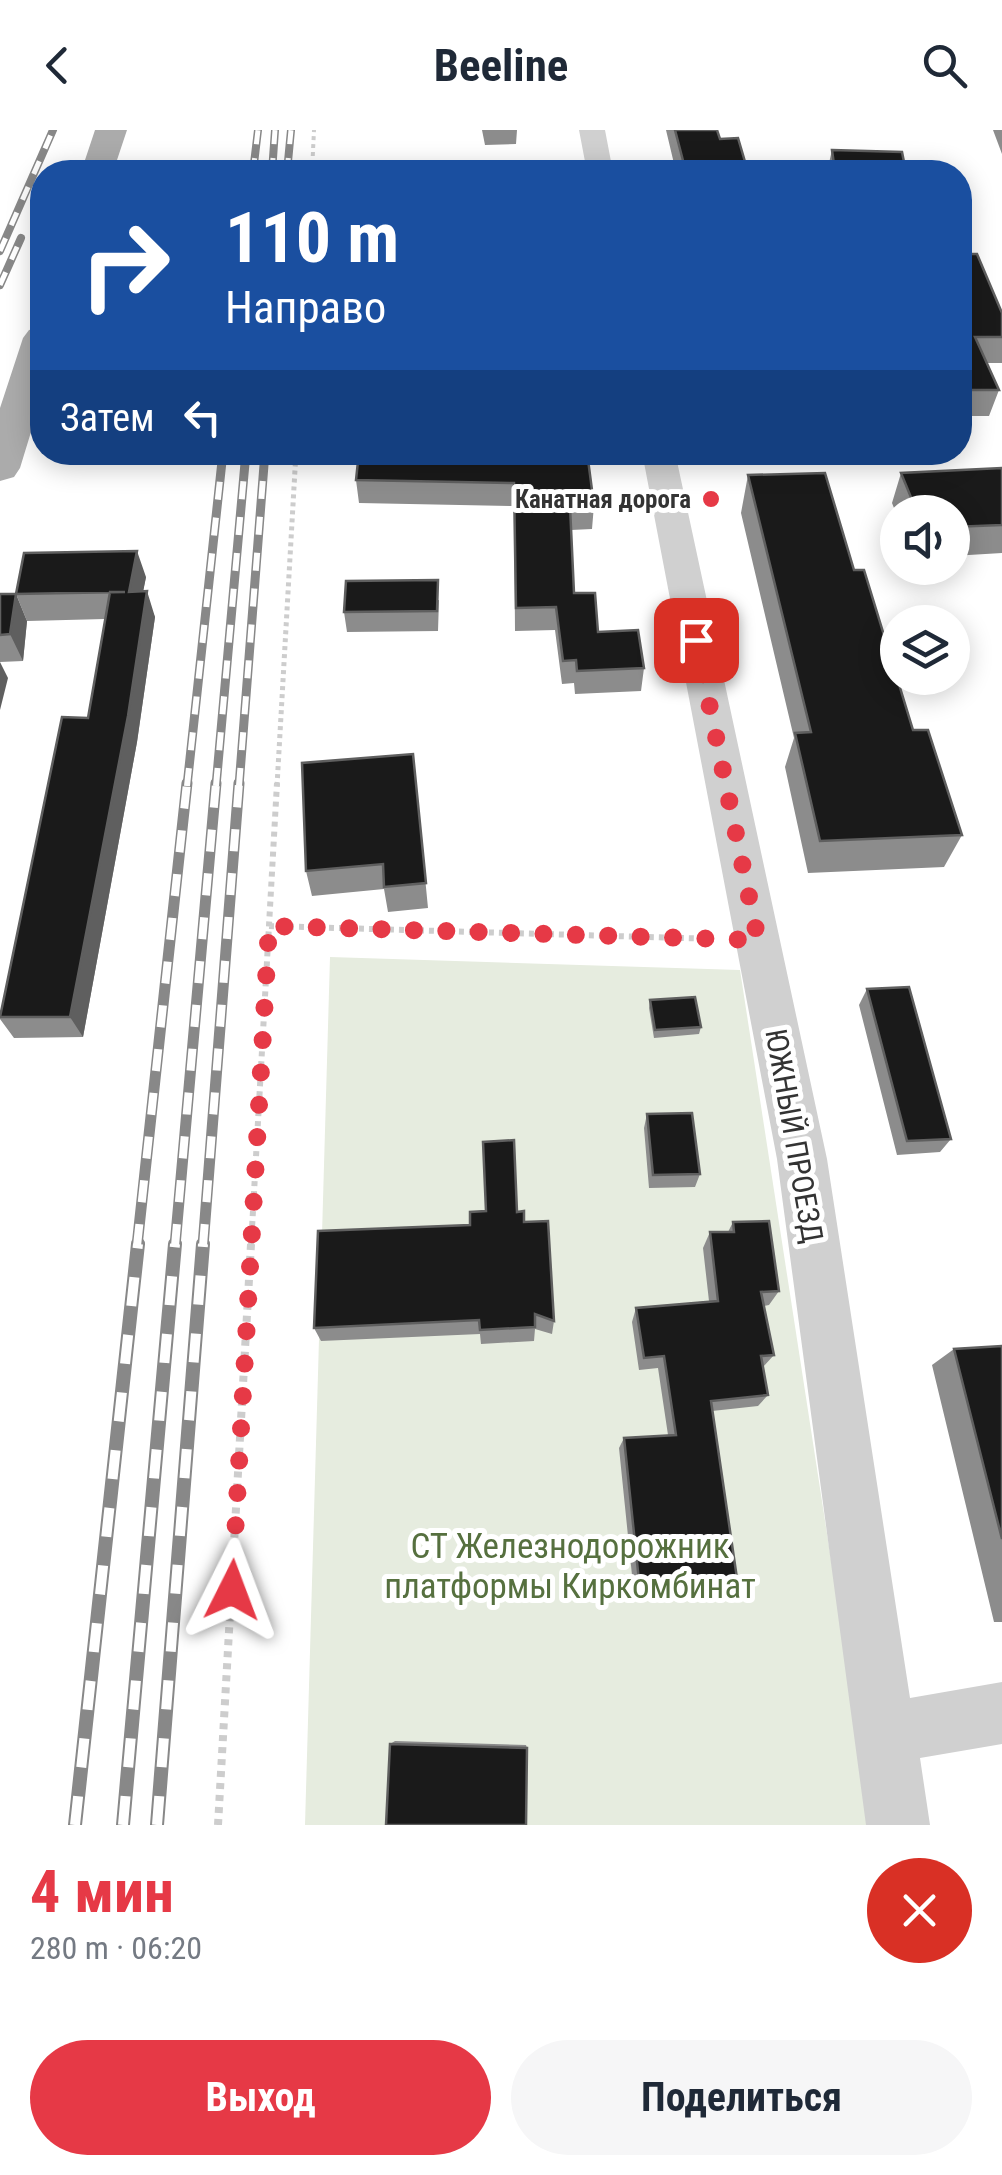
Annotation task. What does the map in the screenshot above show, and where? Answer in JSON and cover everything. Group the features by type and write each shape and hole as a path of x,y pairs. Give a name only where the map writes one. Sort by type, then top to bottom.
{"main road":[{"path":"101,160 111,130"},
{"path":"0,468 30,375"}],"street":[{"path":"592,130 598,160"},
{"name":"ЮЖНЫЙ ПРОЕЗД","path":"661,465 802,1159 898,1825"},
{"path":"882,1734 1002,1713"}],"path":[{"path":"313,160 314,130"},
{"path":"218,1825 295,465"},
{"path":"269,926 758,940"}],"green space":[{"name":"СТ Железнодорожник платформы Киркомбинат","path":"330,957 740,970 872,1825 305,1825"}],"building":[{"path":"675,130 717,130 720,139 738,138 744,160 683,160"},
{"path":"832,150 902,152 904,160 833,160"},
{"path":"972,254 977,254 1002,313 1002,337 975,337 999,390 972,390"},
{"path":"358,465 589,465 594,505 570,506 574,593 595,593 598,632 638,630 644,668 577,671 576,660 563,661 556,607 516,608 514,483 356,480"},
{"path":"1002,468 1002,525 970,526 970,495 910,495 901,473"},
{"path":"825,473 854,570 864,570 880,622 880,695 902,695 913,730 928,730 962,835 820,841 795,733 811,732 748,475"},
{"path":"137,551 129,592 147,591 128,716 70,1017 0,1017 62,717 88,718 110,592 16,594 24,553"},
{"path":"438,580 437,611 344,612 346,581"},
{"path":"0,594 16,594 10,634 0,635"},
{"path":"413,754 426,883 384,887 383,864 306,871 302,763"},
{"path":"909,987 951,1139 907,1141 867,989"},
{"path":"695,997 701,1027 655,1030 650,1000"},
{"path":"692,1113 700,1174 653,1175 647,1114"},
{"path":"514,1140 517,1212 524,1211 524,1222 548,1221 554,1321 535,1314 535,1327 480,1330 479,1320 314,1328 318,1231 470,1225 470,1212 486,1211 483,1142"},
{"path":"769,1221 779,1291 761,1292 774,1355 761,1356 768,1395 711,1401 739,1592 686,1595 684,1578 639,1581 624,1438 676,1435 664,1356 644,1358 636,1308 718,1301 710,1232 734,1232 733,1222"},
{"path":"1002,1346 1002,1539 954,1349"},
{"path":"390,1744 527,1748 526,1825 386,1825"}],"railway":[{"path":"40,160 53,130"},
{"path":"254,160 258,130"},
{"path":"273,160 275,130"},
{"path":"288,160 291,130"},
{"path":"0,251 30,183"},
{"path":"0,285 21,238"},
{"path":"187,786 222,465"},
{"path":"216,786 245,465"},
{"path":"239,786 264,465"},
{"path":"137,1246 187,783"},
{"path":"175,1246 216,783"},
{"path":"203,1246 239,783"},
{"path":"75,1825 138,1244"},
{"path":"123,1825 175,1244"},
{"path":"157,1825 203,1244"}],"place":[{"name":"Канатная дорога","path":"711,499"}],"route":[{"path":"232,1590 269,926 758,940 696,640"}]}
